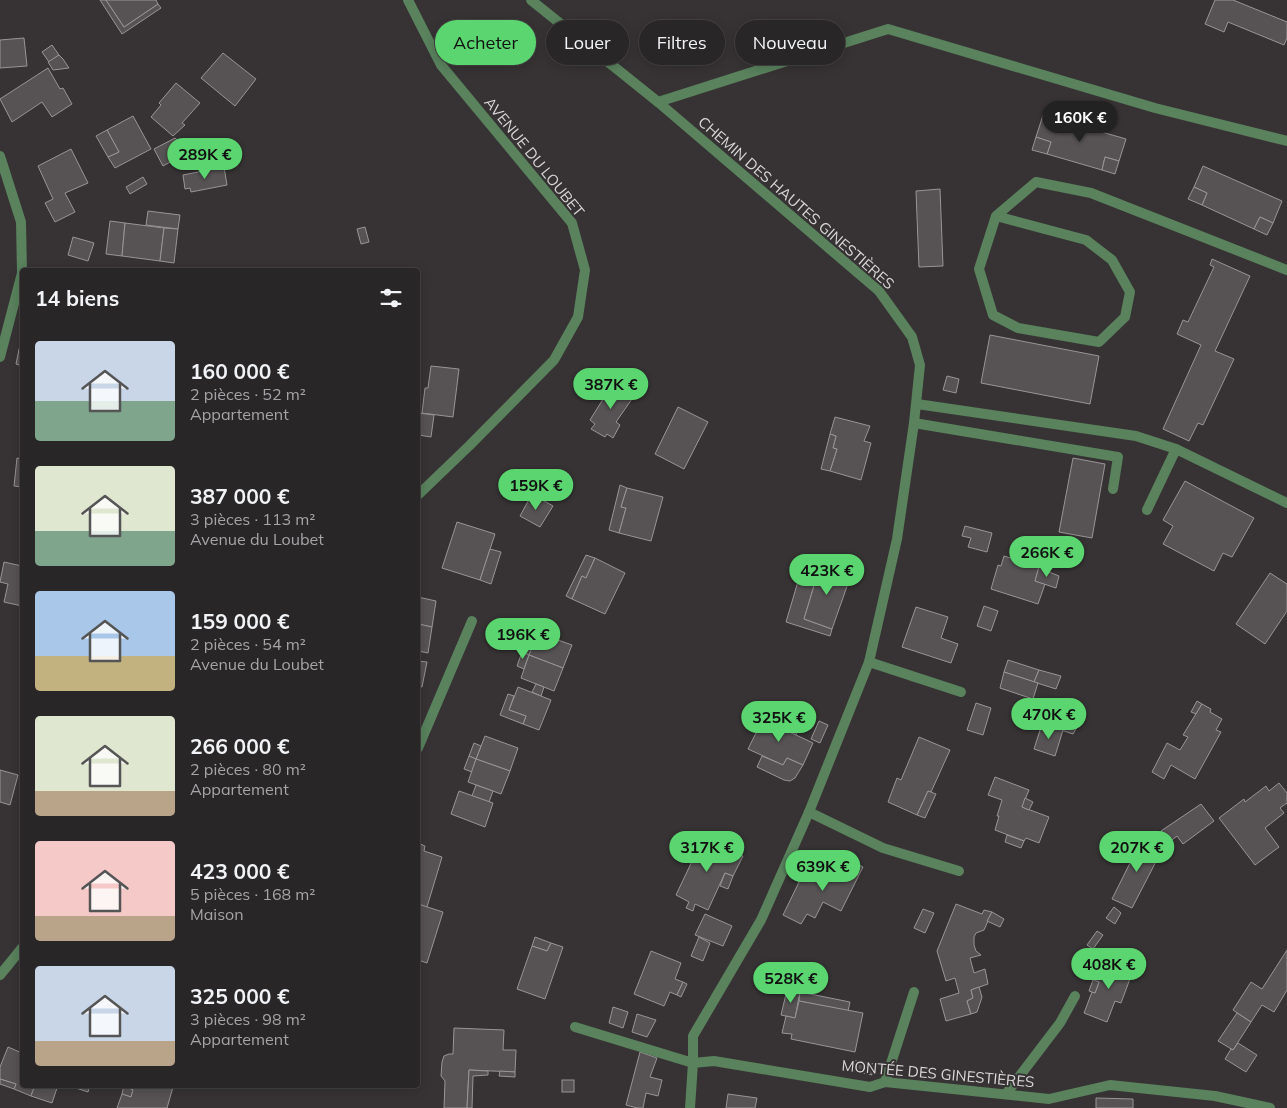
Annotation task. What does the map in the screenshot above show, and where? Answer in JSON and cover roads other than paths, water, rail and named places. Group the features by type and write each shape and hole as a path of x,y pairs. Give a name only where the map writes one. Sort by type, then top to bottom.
{"street":[{"name":"AVENUE DU LOUBET","path":"408,0 441,65 572,223 585,270 578,317 554,360 420,493"},
{"name":"CHEMIN DES HAUTES GINESTIÈRES","path":"531,0 658,102 879,291 912,336 920,365 917,404 897,539 869,662 809,812 761,920 693,1036 690,1108"},
{"path":"658,102 888,29 1154,108 1287,141"},
{"path":"0,156 21,222 22,268"},
{"path":"996,216 1086,240 1112,260 1130,292 1126,317 1099,342 1018,328 993,314 979,269 996,216 1036,182 1091,193 1287,270"},
{"path":"0,357 20,281"},
{"path":"917,404 1136,436 1176,449 1287,503"},
{"path":"914,423 1118,457 1113,489"},
{"path":"1147,510 1176,449"},
{"path":"420,743 472,621"},
{"path":"869,662 961,692"},
{"path":"809,812 883,848 960,870"},
{"path":"0,975 20,950"},
{"path":"885,1082 914,992"},
{"path":"1006,1094 1060,1023 1075,996"},
{"path":"575,1027 693,1063"},
{"name":"MONTÉE DES GINESTIÈRES","path":"693,1063 714,1061 870,1087 885,1082 1049,1098 1110,1085 1215,1096 1270,1108"}]}
